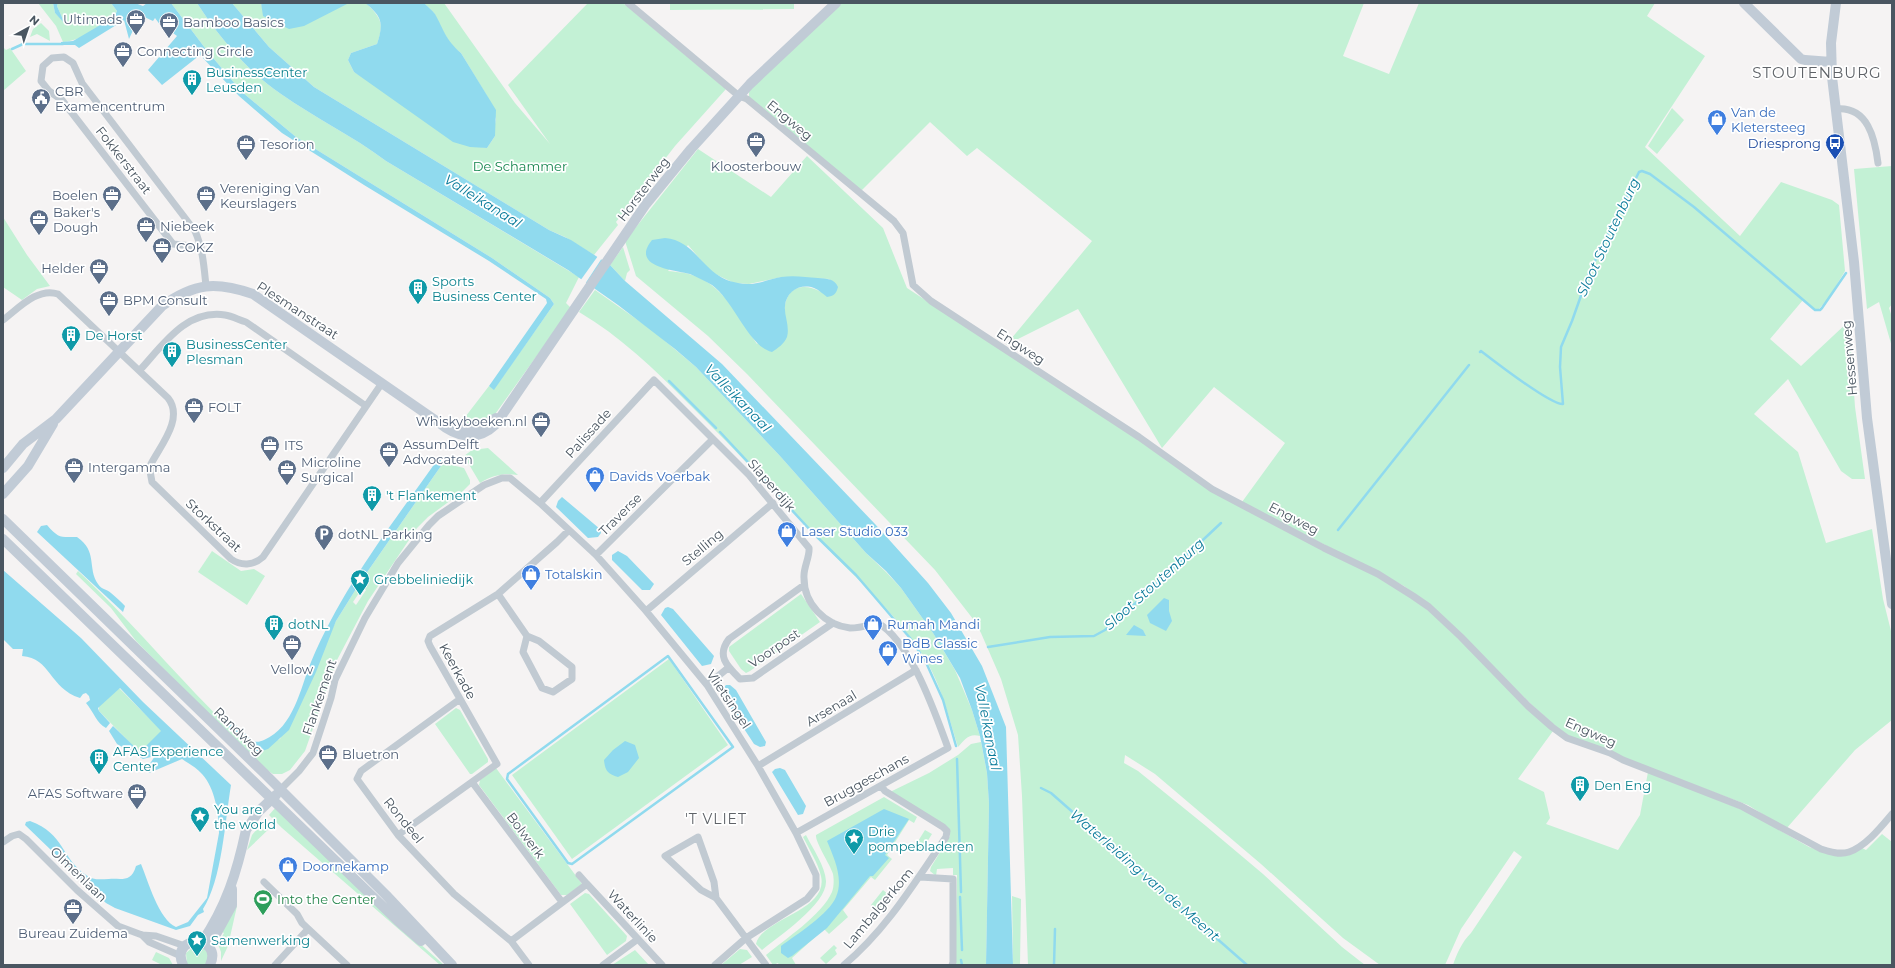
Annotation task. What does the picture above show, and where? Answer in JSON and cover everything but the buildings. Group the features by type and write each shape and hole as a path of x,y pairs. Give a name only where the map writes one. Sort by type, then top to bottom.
{"street":[{"name":"Engweg","path":"628,3 739,96 746,99 894,221 903,233 913,285 931,301 1139,437 1212,488 1324,548 1378,574 1413,596 1442,618 1528,706 1567,738 1610,752 1623,760 1741,806 1821,849 1834,853 1849,852 1863,843 1878,830 1892,814"},
{"name":"Horsterweg","path":"488,426 496,424 668,176 739,96 836,3"},
{"path":"1744,3 1801,58 1806,60 1831,62"},
{"name":"Hessenweg","path":"1836,3 1832,32 1831,62 1854,262 1867,418 1892,604"},
{"name":"Fokkerstraat","path":"201,247 173,244 62,100 49,91 41,81 43,66 52,58 64,57 73,63 82,83 187,219 195,231 201,247 206,286"},
{"path":"1836,109 1845,108 1863,118 1872,135 1878,163"},
{"name":"Plesmanstraat","path":"3,468 23,444 56,419 162,306 183,292 206,286 226,286 253,294 438,422 449,432 460,435 474,435 488,426"},
{"name":"Storkstraat","path":"3,320 39,294 53,293 62,297 168,398 172,404 174,413 172,424 150,467 152,482 231,559 245,564 256,563 263,557 382,383"},
{"path":"140,370 180,326 199,316 225,315 246,322 366,406"},
{"name":"Slaperdijk","path":"654,380 749,475 809,548 804,572 804,585 806,594 814,607 824,618 833,623 851,628 878,624 883,626 899,645 921,679 948,748"},
{"name":"Palissade","path":"540,503 654,380"},
{"name":"Plesmanstraat","path":"3,494 28,466 56,419"},
{"name":"Traverse","path":"596,555 713,439"},
{"name":"Vlietsingel","path":"484,485 502,478 510,478 540,503 596,555 646,611 706,685 758,766 796,833 816,875 816,888 807,899 746,938 715,965"},
{"name":"Flankement","path":"280,790 299,771 313,753 331,698 335,680 365,618 390,575 434,520 484,485"},
{"name":"Stelling","path":"646,611 773,503"},
{"name":"Randweg","path":"3,519 386,895 451,965"},
{"name":"Keerkade","path":"398,835 497,764 430,646 429,638 433,633 498,594 569,530"},
{"name":"Randweg","path":"3,539 62,594 398,922 451,965"},
{"path":"706,685 728,668 723,657 723,647 729,639 804,585"},
{"path":"498,594 527,636 539,640 572,667 572,679 553,692 542,688 523,652 527,636"},
{"name":"Voorpost","path":"728,668 740,679 753,678 833,623"},
{"name":"Arsenaal","path":"758,766 916,670"},
{"name":"Rondeel","path":"460,699 361,771 357,779 398,835 454,894 511,941 529,965"},
{"name":"Bruggeschans","path":"796,833 948,748"},
{"name":"Bolwerk","path":"472,782 562,902"},
{"name":"Lambalgerkom","path":"844,965 879,930 920,878 946,837 947,832 943,827 885,791 881,786"},
{"path":"205,945 232,905 232,887 246,830 256,815 280,790"},
{"name":"Olmenlaan","path":"3,842 12,836 19,834 104,915 118,926 142,935 156,936 186,946"},
{"path":"716,898 714,882 698,837 665,856 701,890 716,898 766,965"},
{"name":"Waterlinie","path":"579,875 662,965"},
{"path":"920,878 953,879 952,965"},
{"path":"264,882 297,914 302,923 347,965"},
{"path":"511,941 587,884"},
{"path":"275,965 308,929"},
{"name":"Olmenlaan","path":"142,935 149,942 182,960"},
{"path":"603,965 638,939"},
{"path":"182,960 186,946 193,942 205,945 212,954 210,965"}],"green space":[{"path":"38,3 53,3 55,13 64,22 57,6 58,3 111,3 117,11 108,22 101,27 77,39 63,42 56,26"},
{"path":"171,3 197,3 234,53 257,75 281,94 386,161 579,277 566,303 571,308 493,417 478,425 459,425 489,386 494,389 554,304 550,298 492,258 296,137 242,92 208,52"},
{"name":"De Schammer","path":"232,3 261,3 264,16 349,3 367,4 379,18 381,27 377,44 351,53 348,60 354,72 481,147 487,148 495,136 494,129 496,119 487,96 461,53 452,46 434,13 424,3 444,3 515,103 550,144 508,85 588,3 623,3 726,89 675,146 616,222 618,225 594,255 565,237 549,230 314,87 269,47"},
{"path":"670,3 794,3 794,9 670,10"},
{"path":"840,3 1364,3 1343,56 1389,74 1419,3 1655,3 1647,16 1705,56 1645,147 1740,236 1781,182 1832,200 1839,205 1845,271 1828,299 1817,311 1803,300 1770,339 1801,366 1849,321 1855,407 1865,479 1852,479 1841,471 1788,379 1754,414 1798,452 1826,543 1872,529 1883,599 1892,635 1892,720 1855,750 1786,829 1748,805 1628,760 1612,751 1571,737 1559,729 1533,706 1435,610 1404,586 1242,502 1285,443 1214,387 1162,448 1078,309 1006,345 1092,241 977,148 967,156 930,122 861,191 749,98 749,90"},
{"path":"41,23 49,31 50,41 37,34 30,37 33,29"},
{"path":"3,47 6,50 10,48 26,71 3,91"},
{"path":"1672,108 1684,120 1657,154 1648,146"},
{"path":"698,149 771,197 807,156 883,228 907,288 1187,472 1401,590 1433,614 1553,731 1518,779 1544,792 1550,818 1546,824 1618,850 1640,815 1648,772 1748,812 1809,847 1824,852 1862,848 1866,850 1882,834 1892,842 1892,965 1453,965 1462,944 1522,857 1514,851 1461,929 1445,965 1380,965 1343,938 1261,864 1155,774 1125,755 1124,763 1138,771 1206,826 1263,874 1342,947 1365,965 1028,965 1022,796 1018,735 1001,679 981,633 973,619 935,570 747,374 708,336 636,276 625,241","holes":["688,245 711,272 734,283 749,284 782,277 830,279 821,292 806,287 800,287 790,293 785,306 785,314 757,344 737,313 721,293 701,279 689,274 668,271"]},
{"path":"1892,166 1892,304 1889,308 1892,317 1892,347 1879,302 1867,309 1854,169"},
{"path":"3,217 27,255 50,286 37,289 22,300 3,287"},
{"path":"623,247 630,270 627,273 625,281 610,265"},
{"path":"595,290 652,330 696,367 780,456 866,553 901,588 933,633 955,670 972,710 980,736 970,736 958,747 937,682 927,662 904,629 721,436 662,378 623,342 579,312"},
{"path":"488,448 518,475 498,475 480,483 464,456 472,450"},
{"path":"443,463 464,468 470,480 470,484 462,492 428,517 417,528 368,601 337,660 305,751 290,770 282,774 273,774 211,717 136,641 111,608 76,574 78,571 122,615 207,706 252,749 280,739 336,621 361,581","holes":["363,587 366,590 356,605 353,602"]},
{"path":"212,551 241,571 254,569 265,576 247,605 198,572"},
{"path":"801,594 820,622 746,673 741,669 729,651 729,647"},
{"path":"669,659 728,745 572,859 512,775"},
{"path":"119,688 162,731 140,753 99,711 99,706"},
{"path":"456,708 460,710 488,759 488,762 472,774 470,774 435,724"},
{"path":"981,742 987,773 989,804 986,965 955,965 957,875 953,875 953,868 937,869 936,876 930,871 950,836 949,829 890,792 929,773 958,755 971,744"},
{"path":"496,768 582,884 567,895 561,895 479,785 480,780"},
{"path":"884,797 917,817 914,823 909,820 887,855 892,859 875,880 871,877 843,910 848,917 829,934 824,929 792,958 796,965 779,965 778,963 773,965 766,955 812,918 827,901 832,892 834,883 833,874 818,843 816,835"},
{"path":"276,807 364,894 444,965 440,965 282,828 269,815"},
{"path":"264,821 271,827 247,850 252,835"},
{"path":"925,830 932,834 922,850 915,846"},
{"path":"806,835 825,875 826,881 824,890 819,900 801,919 762,950 756,944 761,935 770,927 806,906 815,898 821,888 820,871 803,837"},
{"path":"883,890 890,896 877,911 871,905"},
{"path":"585,893 589,894 627,936 626,941 607,955 570,904"},
{"path":"1012,896 1021,899 1020,965 1013,965"},
{"path":"234,905 237,906 228,946 221,961 221,952 218,944 224,933 222,932"},
{"path":"834,945 837,948 835,950 837,954 826,964 820,958"},
{"path":"194,946 204,948 209,955 206,965 187,965 186,953"},
{"path":"740,949 747,950 752,957 739,965 721,965"},
{"path":"635,950 649,965 612,965"},
{"path":"156,952 169,958 173,965 162,965 152,960"}],"water":[{"path":"53,3 58,3 57,6 65,24 55,13"},
{"path":"111,3 135,3 143,6 147,3 171,3 208,52 242,92 296,137 492,258 550,298 554,304 494,390 489,386 547,303 546,299 489,261 282,133 239,96 200,55 162,85 148,70 177,36 166,28 164,30 155,18 153,21 140,15 129,39 124,20 79,48 75,45 61,45 61,42 73,41 114,17 117,11"},
{"name":"Valleikanaal","path":"197,3 232,3 269,47 314,87 549,230 571,240 610,265 625,281 722,364 875,524 928,583 951,613 982,666 1006,727 1013,965 986,965 989,804 987,773 980,736 960,678 933,633 901,588 886,571 866,553 780,456 696,367 675,349 618,305 568,270 386,161 281,94 257,75 234,53"},
{"path":"261,3 349,3 304,26 289,29 263,16"},
{"path":"363,3 424,3 435,14 448,39 461,53 496,110 495,136 487,148 470,147 453,142 354,72 348,60 351,53 377,44 381,26 377,15 369,6"},
{"path":"665,238 677,241 687,246 711,270 721,277 733,282 752,284 781,277 800,276 830,280 838,287 834,294 827,297 818,290 809,287 799,288 791,292 785,306 788,329 787,337 783,344 772,352 756,342 720,292 712,285 690,274 665,269 650,262 646,256 647,249 652,240"},
{"path":"438,459 443,461 443,463 361,581 336,621 316,672 289,730 268,749 259,752 252,749 220,719 220,717 223,716 240,728 250,739 256,742 264,740 274,734 282,726 295,706 311,662 337,608 369,557"},
{"path":"562,497 600,529 601,533 598,537 588,538 556,507 558,501"},
{"path":"47,525 54,533 60,536 77,537 83,542 88,548 93,572 98,584 125,606 123,612 37,532 41,526"},
{"path":"618,551 627,556 654,584 650,590 642,590 612,560 612,555"},
{"path":"3,570 81,638 143,702 231,785 222,850 215,882 203,909 204,912 198,915 190,926 176,930 115,908 106,903 25,825 26,822 30,821 41,826 50,833 57,839 78,868 92,878 126,878 132,875 136,866 141,864 164,917 176,927 188,922 207,898 219,833 215,802 210,786 198,770 182,759 149,773 147,768 155,756 143,759 117,744 109,731 113,726 140,752 161,731 120,688 98,708 110,723 106,728 98,720 86,703 90,700 86,693 80,698 62,688 39,662 32,658 22,656 23,649 13,649 3,639"},
{"path":"1164,598 1169,600 1169,611 1172,621 1166,631 1150,623 1147,615"},
{"path":"668,607 673,609 714,656 711,664 702,666 661,615 665,608"},
{"path":"1134,625 1143,630 1146,636 1126,635"},
{"path":"726,685 730,685 736,690 766,742 765,746 760,747 754,744 720,692"},
{"path":"625,741 635,745 639,758 628,772 618,777 608,772 605,767 604,760 613,750"},
{"path":"780,768 785,770 806,806 803,814 798,815 772,772 775,769"},
{"path":"884,809 909,819 885,855 889,858 873,876 870,876 827,928 788,958 781,953 781,946 827,910 836,897 839,876 827,841"}],"pier":[{"path":"598,256 602,258 585,284 580,281"}],"waterway":[{"path":"12,49 23,44 63,44"},
{"name":"Sloot Stoutenburg","path":"1480,352 1481,351 1547,398 1563,404 1560,367 1561,347 1589,273 1639,172 1642,171 1650,174 1694,207 1815,310 1820,310 1822,308 1846,273"},
{"name":"Sloot Stoutenburg","path":"1338,530 1469,365"},
{"path":"669,381 716,428"},
{"path":"720,432 772,488"},
{"path":"776,493 812,532 856,575 910,638 920,653"},
{"name":"Sloot Stoutenburg","path":"988,647 1050,637 1094,636 1105,630 1126,612 1221,523"},
{"path":"668,656 733,747 572,864 568,863 507,779 508,774 668,656"},
{"path":"924,658 943,700 956,746"},
{"path":"957,759 961,892"},
{"name":"Waterleiding van de Meent","path":"1041,788 1051,793 1247,965"},
{"path":"960,897 962,950"},
{"path":"1054,965 1055,929"},
{"path":"961,960 962,965"}],"place":[{"name":"Ultimads","path":"136,36"},
{"name":"Bamboo Basics","path":"169,39"},
{"name":"Connecting Circle","path":"123,68"},
{"name":"BusinessCenter Leusden","path":"192,96"},
{"name":"CBR Examencentrum","path":"41,115"},
{"name":"Van de Kletersteeg","path":"1717,136"},
{"name":"Kloosterbouw","path":"756,158"},
{"name":"Driesprong","path":"1835,160"},
{"name":"Tesorion","path":"246,161"},
{"name":"Boelen","path":"112,212"},
{"name":"Vereniging Van Keurslagers","path":"206,212"},
{"name":"Baker's Dough","path":"39,236"},
{"name":"Niebeek","path":"146,243"},
{"name":"COKZ","path":"162,264"},
{"name":"Helder","path":"99,285"},
{"name":"Sports Business Center","path":"418,305"},
{"name":"BPM Consult","path":"109,317"},
{"name":"De Horst","path":"71,352"},
{"name":"BusinessCenter Plesman","path":"172,368"},
{"name":"FOLT","path":"194,424"},
{"name":"Whiskyboeken.nl","path":"541,438"},
{"name":"ITS","path":"270,462"},
{"name":"AssumDelft Advocaten","path":"389,468"},
{"name":"Intergamma","path":"74,484"},
{"name":"Microline Surgical","path":"287,486"},
{"name":"Davids Voerbak","path":"595,493"},
{"name":"'t Flankement","path":"372,512"},
{"name":"Laser Studio 033","path":"787,548"},
{"name":"dotNL Parking","path":"324,551"},
{"name":"Totalskin","path":"531,591"},
{"name":"Grebbeliniedijk","path":"360,596"},
{"name":"dotNL","path":"274,641"},
{"name":"Rumah Mandi","path":"873,641"},
{"name":"Vellow","path":"292,661"},
{"name":"BdB Classic Wines","path":"888,667"},
{"name":"Bluetron","path":"328,771"},
{"name":"AFAS Experience Center","path":"99,775"},
{"name":"Den Eng","path":"1580,802"},
{"name":"AFAS Software","path":"137,810"},
{"name":"You are the world","path":"200,833"},
{"name":"Drie pompebladeren","path":"854,855"},
{"name":"Doornekamp","path":"288,883"},
{"name":"Into the Center","path":"263,916"},
{"name":"Bureau Zuidema","path":"73,925"},
{"name":"Samenwerking","path":"197,957"}],"district":[{"name":"STOUTENBURG","path":"1817,73"},
{"name":"'T VLIET","path":"716,819"}]}
